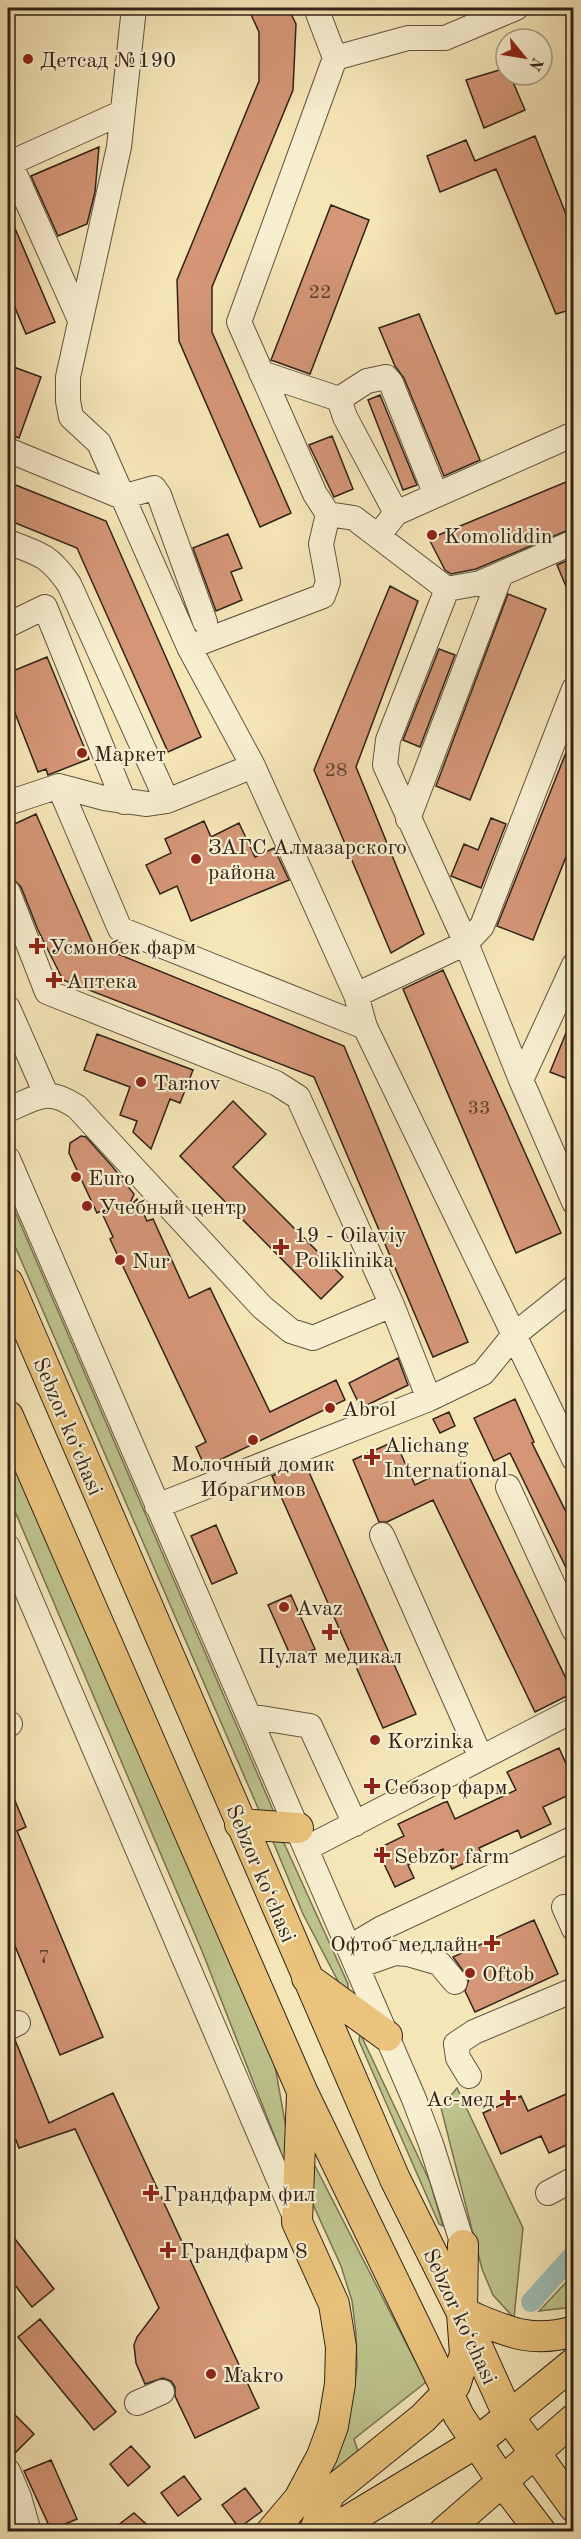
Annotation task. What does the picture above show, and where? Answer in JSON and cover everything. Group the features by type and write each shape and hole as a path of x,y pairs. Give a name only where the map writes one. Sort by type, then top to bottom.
{"main road":[{"name":"Sebzor ko‘chasi","path":"8,1283 244,1834 395,2179 462,2313 509,2416 570,2510"},
{"name":"Sebzor ko‘chasi","path":"8,1416 302,2091 448,2393 476,2443 541,2532"},
{"path":"201,1861 244,1834 302,1838"},
{"path":"307,1978 387,2036"},
{"path":"271,2532 299,2499 322,2456 333,2426 340,2384 341,2346 334,2304 297,2222 302,2091"},
{"path":"314,2532 330,2493 423,2418 448,2393 460,2375 465,2354 462,2313 463,2245"},
{"path":"463,2245 476,2293 495,2326"},
{"path":"462,2313 518,2335 547,2337 573,2331"},
{"path":"329,2532 476,2443 573,2363"},
{"path":"444,2532 573,2419"}],"street":[{"path":"134,8 119,147 68,377 71,417 99,443 189,647 253,766 356,995 365,1026 573,1459"},
{"path":"189,647 323,596 328,582 321,544 328,514 315,494 239,322 335,58 316,8"},
{"path":"335,58 408,38 445,38 516,8"},
{"path":"81,320 9,163 121,113"},
{"path":"261,373 339,399"},
{"path":"339,399 367,381 386,377 391,383 436,495"},
{"path":"339,399 345,417 396,513"},
{"path":"378,536 396,513 573,434"},
{"path":"8,450 122,497 154,488 159,495 205,622"},
{"path":"328,514 354,518 447,589 480,583 573,542"},
{"path":"8,542 38,553 55,564 69,584 167,801"},
{"path":"408,819 501,574"},
{"path":"447,589 388,740 385,765 466,944 573,1202"},
{"path":"8,625 45,607 124,802"},
{"path":"356,995 466,944 482,926 573,689"},
{"path":"8,803 59,786 124,802 147,804 167,801 253,766"},
{"path":"59,786 120,929 365,1026"},
{"path":"8,892 47,992 276,1083 298,1097 392,1305 429,1399"},
{"path":"521,1080 573,965"},
{"path":"8,1008 46,1094"},
{"path":"8,1110 46,1094 62,1097 77,1107 262,1307 291,1331 314,1338 392,1305"},
{"name":"Sebzor ko‘chasi","path":"8,1159 354,1957 432,2144 463,2245"},
{"path":"157,1506 429,1399 483,1374 514,1335 573,1287"},
{"path":"508,1487 573,1630"},
{"path":"382,1534 481,1758"},
{"path":"8,1547 297,2222"},
{"path":"302,1838 355,1824 573,1710"},
{"path":"249,1716 310,1726 355,1824"},
{"path":"354,1957 382,1928 573,1838"},
{"path":"354,1957 408,1954 439,1963 455,1982"},
{"path":"469,2076 458,2058 456,2044 474,2032 573,1990"},
{"path":"548,2193 573,2179"},
{"path":"137,2403 162,2392"},
{"path":"8,2471 19,2497 29,2532"}],"green space":[{"path":"8,1195 276,1817 261,1815 8,1230"},
{"path":"8,1447 275,2066 293,2167 287,2168 202,1951 8,1495"},
{"path":"272,1839 284,1843 348,1984 348,1990 341,1987 303,1914"},
{"path":"360,2033 430,2182 443,2226 439,2224 359,2041"},
{"path":"457,2088 523,2228 514,2318 493,2295 482,2269 441,2108"},
{"path":"312,2160 426,2382 354,2439 360,2457 304,2520 290,2528 353,2397 357,2367 352,2301 341,2266 311,2200"},
{"path":"573,2275 573,2302 565,2308 539,2311"}],"building":[{"path":"248,8 288,8 296,24 293,90 212,287 212,332 291,513 260,527 179,341 177,280 259,81 259,32"},
{"path":"494,72 494,87 515,87 525,110 484,128 466,80"},
{"path":"535,136 573,232 573,309 556,314 496,169 440,192 427,156 466,140 475,161"},
{"path":"99,147 95,192 87,224 58,236 31,176"},
{"path":"8,192 15,209 8,212"},
{"path":"331,205 369,220 310,374 271,360"},
{"path":"8,212 55,322 26,334 8,291"},
{"path":"419,314 480,460 444,476 404,378 395,366 379,328"},
{"path":"8,365 41,377 19,438 8,434"},
{"path":"380,395 417,485 403,490 368,400"},
{"path":"332,436 353,489 334,497 309,445"},
{"path":"573,479 573,528 476,569 451,574 445,570 429,539"},
{"path":"8,482 106,521 201,737 168,752 77,548 8,520"},
{"path":"228,534 242,568 231,572 242,600 216,611 193,548"},
{"path":"573,558 573,603 557,565"},
{"path":"390,586 418,601 356,767 424,934 391,953 314,770"},
{"path":"508,594 546,609 470,800 436,786"},
{"path":"439,649 455,655 420,747 403,740"},
{"path":"47,657 89,759 48,775 46,769 38,772 8,695 8,673"},
{"path":"573,735 573,839 533,940 497,926"},
{"path":"36,814 93,944 344,1046 468,1342 433,1357 314,1077 63,980 38,930 21,887 13,879 8,869 8,827"},
{"path":"491,818 506,824 481,888 451,876 464,844 478,850"},
{"path":"204,821 211,837 239,823 255,857 274,848 289,880 191,921 177,886 160,894 146,865 171,853 165,839"},
{"path":"443,970 561,1233 516,1253 403,989"},
{"path":"573,1016 573,1081 550,1072"},
{"path":"97,1034 193,1070 180,1103 170,1099 151,1149 133,1132 137,1121 120,1115 130,1087 84,1070"},
{"path":"233,1101 266,1134 233,1167 343,1277 321,1299 180,1156"},
{"path":"81,1136 86,1137 134,1194 128,1208 137,1199 147,1221 153,1219 189,1298 210,1288 270,1412 336,1380 345,1400 205,1467 196,1447 206,1442 110,1239 113,1237 101,1211 97,1213 69,1153 70,1143"},
{"path":"398,1358 408,1385 361,1408 349,1383"},
{"path":"515,1399 534,1442 532,1443 573,1526 573,1582 510,1453 494,1461 474,1418"},
{"path":"449,1412 455,1426 440,1433 433,1419"},
{"path":"395,1441 415,1485 462,1462 573,1693 535,1712 433,1500 387,1522 379,1522 353,1460"},
{"path":"305,1463 416,1714 383,1728 272,1476"},
{"path":"216,1525 237,1573 212,1584 191,1536"},
{"path":"291,1595 315,1649 292,1659 268,1605"},
{"path":"559,1748 573,1779 573,1793 543,1807 551,1824 521,1838 518,1830 479,1848 482,1855 452,1869 443,1849 408,1865 414,1878 395,1887 377,1849 404,1836 398,1824 447,1801 455,1819 516,1790 507,1772"},
{"path":"8,1784 26,1827 17,1831 103,2037 60,2055 8,1929"},
{"path":"534,1920 558,1974 475,2012 465,1991 469,1979 453,1957"},
{"path":"15,2040 49,2123 113,2093 259,2408 195,2438 175,2396 175,2387 171,2381 163,2378 145,2384 136,2363 134,2345 137,2337 159,2308 75,2129 19,2148 16,2140 8,2143 8,2042"},
{"path":"573,2091 573,2142 549,2153 541,2136 501,2154 483,2113 521,2096 528,2111"},
{"path":"8,2230 54,2289 32,2307 8,2276"},
{"path":"40,2319 116,2412 94,2430 18,2337"},
{"path":"8,2408 34,2434 11,2457 8,2457"},
{"path":"131,2446 150,2467 128,2486 110,2464"},
{"path":"51,2460 77,2519 51,2530 24,2471"},
{"path":"184,2476 201,2499 178,2516 161,2493"},
{"path":"245,2488 262,2511 239,2528 222,2505"},
{"path":"134,2513 155,2532 109,2532"}],"waterway":[{"path":"531,2302 574,2254"}],"place":[{"name":"Детсад №190","path":"28,59"},
{"name":"Komoliddin","path":"432,535"},
{"name":"Маркет","path":"82,753"},
{"name":"ЗАГС Алмазарского района","path":"196,859"},
{"name":"Усмонбек фарм","path":"37,946"},
{"name":"Аптека","path":"54,980"},
{"name":"Tarnov","path":"141,1082"},
{"name":"Euro","path":"76,1177"},
{"name":"Учебный центр","path":"87,1206"},
{"name":"19 - Oilaviy Poliklinika","path":"281,1247"},
{"name":"Nur","path":"120,1260"},
{"name":"Abrol","path":"330,1408"},
{"name":"Молочный домик Ибрагимов","path":"253,1440"},
{"name":"Alichang International","path":"372,1457"},
{"name":"Avaz","path":"284,1607"},
{"name":"Пулат медикал","path":"330,1632"},
{"name":"Korzinka","path":"375,1740"},
{"name":"Себзор фарм","path":"372,1786"},
{"name":"Sebzor farm","path":"382,1855"},
{"name":"Офтоб медлайн","path":"492,1943"},
{"name":"Oftob","path":"470,1973"},
{"name":"Ас-мед","path":"508,2098"},
{"name":"Грандфарм фил","path":"151,2193"},
{"name":"Грандфарм 8","path":"168,2250"},
{"name":"Makro","path":"211,2374"}]}
